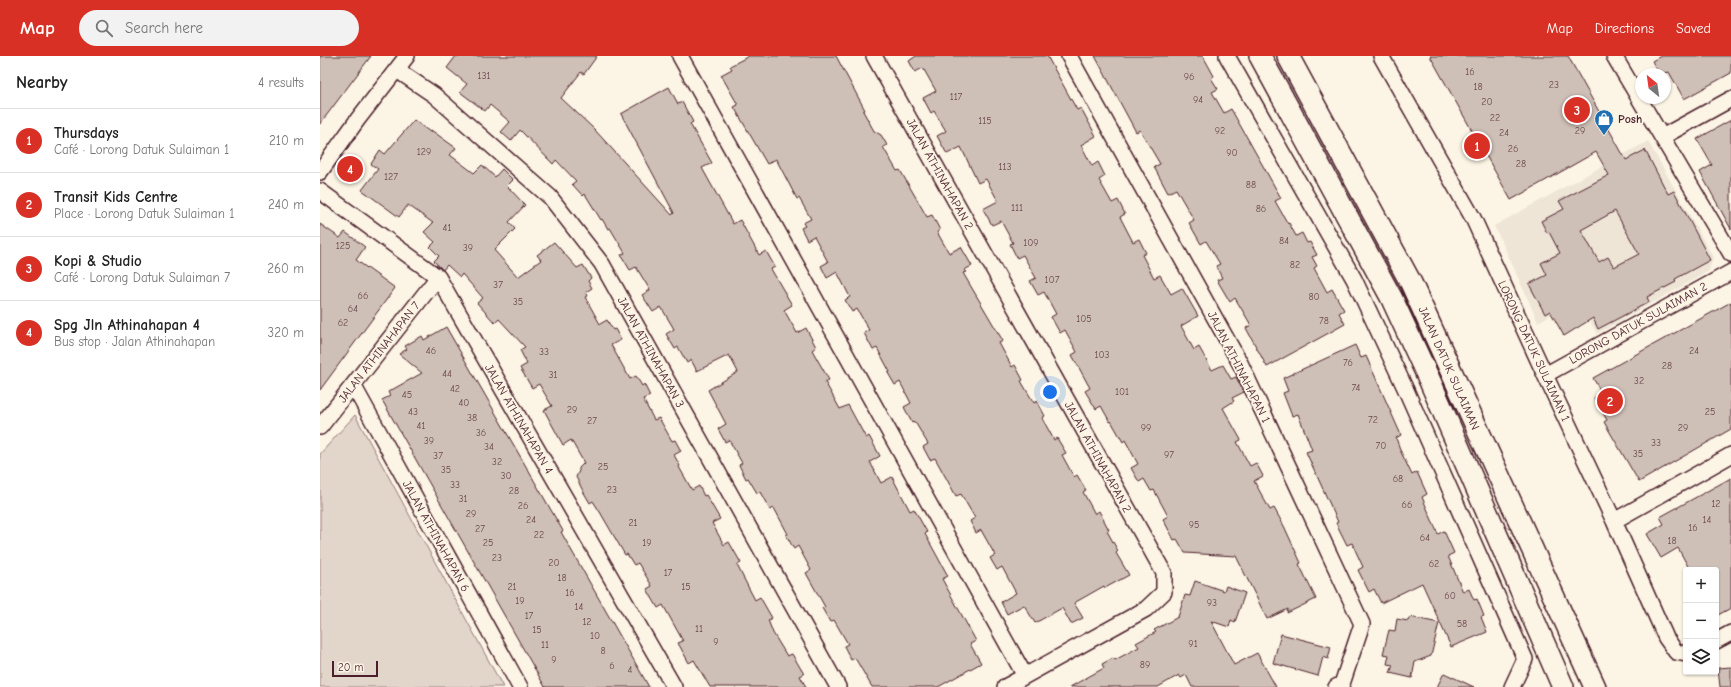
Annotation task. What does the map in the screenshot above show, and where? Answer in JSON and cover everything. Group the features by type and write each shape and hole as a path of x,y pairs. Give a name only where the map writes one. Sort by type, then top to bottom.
{"main road":[{"name":"JALAN DATUK SULAIMAN","path":"1260,56 1391,297 1429,379 1563,687"},
{"name":"JALAN DATUK SULAIMAN","path":"1288,56 1411,283 1595,687"}],"street":[{"path":"320,172 358,119 407,56"},
{"path":"680,56 1025,676"},
{"name":"JALAN ATHINAHAPAN 2","path":"874,56 1164,573 1164,592 1146,609 1005,687"},
{"name":"JALAN ATHINAHAPAN 1","path":"1069,56 1241,365 1362,624 1342,684 1336,687"},
{"path":"1228,56 1354,279 1406,390 1525,659 1512,687"},
{"name":"LORONG DATUK SULAIMAN 1","path":"1381,56 1473,218 1544,374 1614,521 1666,638 1681,653"},
{"path":"1614,56 1731,254"},
{"name":"JALAN ATHINAHAPAN 3","path":"397,70 434,95 550,198 602,264 838,687"},
{"path":"1662,137 1731,99"},
{"name":"JALAN ATHINAHAPAN 4","path":"320,191 438,277 674,687"},
{"name":"LORONG DATUK SULAIMAN 2","path":"1544,374 1731,272"},
{"name":"JALAN ATHINAHAPAN 7","path":"320,427 438,277"},
{"name":"JALAN DATUK SULAIMAN","path":"1406,390 1429,379"},
{"name":"JALAN ATHINAHAPAN 6","path":"353,385 520,687"},
{"path":"1614,521 1731,455"},
{"path":"1719,640 1731,633"}],"shaded area":[{"path":"1648,141 1713,257 1709,271 1597,334 1578,300 1538,322 1494,226"},
{"path":"355,415 503,687 320,687 320,454"}],"building":[{"path":"320,56 371,56 320,124"},
{"path":"456,56 597,56 584,74 581,72 561,98 594,129 672,215 674,213 621,114 669,87 678,104 682,102 693,122 690,124 712,163 702,168 733,224 740,220 759,255 766,251 775,267 771,269 792,305 784,310 797,333 806,328 816,347 812,350 829,380 825,382 840,409 848,405 866,438 869,436 880,456 870,462 881,483 892,477 910,511 914,509 927,532 925,534 948,576 942,579 976,641 970,644 981,663 938,687 872,687 855,658 851,660 844,646 848,644 834,620 830,622 822,608 825,607 806,573 811,570 798,546 794,549 774,508 770,510 760,492 757,493 748,478 746,479 739,465 742,463 729,440 725,442 718,429 726,424 708,390 738,372 729,355 697,371 691,360 687,363 678,347 675,349 666,334 674,329 661,307 653,312 642,295 650,290 636,267 630,270 621,255 625,253 610,228 608,229 602,219 601,220 585,194 583,196 572,184 576,181 556,160 553,164 520,130 511,141 501,132 510,122 490,105 485,111 460,92 467,84 447,68"},
{"path":"749,56 836,56 865,110 863,111 874,131 881,135 887,145 883,147 897,171 900,170 927,217 932,215 940,230 937,232 949,253 961,247 972,266 964,270 966,272 963,273 1003,341 999,343 1012,367 1015,365 1023,380 1021,381 1034,403 1037,401 1045,416 1042,418 1054,440 1057,438 1066,453 1062,455 1074,477 1077,475 1086,490 1083,492 1095,514 1099,511 1109,530 1107,531 1118,551 1116,553 1129,575 1105,588 1104,586 1074,603 1083,618 1071,624 1062,608 1035,623 1024,605 1007,614 1001,602 1016,593 1002,567 997,570 990,558 995,555 981,530 976,533 970,521 975,518 961,494 956,496 935,458 930,460 923,447 928,444 915,422 912,423 904,407 911,403 900,382 895,385 877,348 873,350 864,333 869,330 857,309 852,312 845,300 850,297 837,272 827,278 821,266 828,262 814,236 807,240 801,228 805,226 803,223 811,219 799,198 797,199 776,159 767,164 734,107 738,105 721,75 732,69 730,66"},
{"path":"916,56 1047,56 1077,110 1081,108 1096,136 1081,145 1092,166 1098,162 1105,176 1099,180 1112,203 1118,200 1125,214 1120,217 1133,242 1139,239 1146,253 1142,255 1154,278 1160,275 1171,294 1182,288 1198,316 1181,326 1194,350 1199,347 1212,370 1223,365 1231,379 1236,377 1244,392 1232,398 1234,401 1223,408 1241,440 1237,442 1250,466 1256,463 1263,476 1254,481 1270,510 1274,508 1284,526 1301,563 1299,564 1316,599 1287,613 1288,609 1267,619 1236,556 1185,553 1177,539 1174,540 1163,519 1168,516 1154,490 1151,491 1144,479 1139,482 1131,468 1138,464 1125,440 1123,442 1101,406 1096,409 1085,391 1090,388 1072,355 1077,352 1065,330 1060,333 1051,317 1056,314 1044,292 1038,295 1030,281 1036,278 1023,255 1017,258 1010,244 1013,243 1001,221 992,225 983,209 998,201 986,179 978,183 961,147 947,154 937,136 946,131 934,111 931,113 923,98 936,91 923,68 915,72 909,61"},
{"path":"1095,56 1203,56 1214,76 1211,78 1218,89 1212,92 1224,113 1231,109 1281,198 1275,201 1288,224 1289,223 1296,236 1302,233 1307,243 1310,242 1317,255 1312,257 1317,266 1314,268 1327,292 1332,289 1344,310 1339,313 1345,324 1267,367 1246,328 1251,325 1235,298 1230,302 1217,280 1222,278 1216,266 1220,264 1206,241 1201,244 1189,223 1194,220 1176,189 1168,193 1154,167 1160,164 1140,130 1136,132"},
{"path":"1430,56 1568,56 1626,160 1645,150 1668,194 1674,191 1710,260 1675,279 1676,282 1647,297 1649,302 1598,329 1593,318 1564,336 1550,311 1545,314 1529,284 1547,275 1541,263 1560,253 1549,232 1547,233 1541,221 1564,209 1559,201 1609,175 1596,152 1511,200","holes":["1615,211 1639,254 1614,267 1608,257 1599,262 1581,230"]},
{"path":"1661,56 1731,56 1731,73 1684,99 1671,76 1671,68 1656,68 1652,61"},
{"path":"414,120 456,148 450,155 474,173 482,165 495,177 502,169 513,180 507,186 525,205 509,222 515,229 494,250 518,277 541,260 537,255 554,242 577,268 583,265 591,278 588,281 592,288 586,292 588,296 585,297 600,324 607,320 613,330 615,329 621,340 611,345 630,379 636,376 642,386 644,384 650,396 643,399 654,420 659,418 672,441 675,440 681,451 674,455 680,466 679,467 692,490 699,486 720,519 712,523 724,545 729,542 741,563 737,565 755,600 760,597 772,618 768,620 773,633 787,656 792,654 804,674 800,676 806,687 710,687 694,660 689,663 678,643 683,641 663,605 658,608 647,589 652,586 638,563 634,565 627,554 625,555 593,501 590,503 583,491 576,477 579,468 584,463 571,440 563,445 544,410 552,406 539,384 532,388 520,368 527,364 520,350 525,347 499,319 495,323 477,303 483,298 462,274 460,277 447,265 443,270 434,261 439,256 430,247 435,242 424,232 433,223 408,205 399,217 362,190 378,169 371,164 380,150 385,154"},
{"path":"1731,120 1731,229 1700,172 1712,165 1697,139"},
{"path":"320,224 340,238 345,232 365,247 356,260 395,288 320,390"},
{"path":"1731,302 1731,429 1639,482 1604,422 1607,420 1594,398 1602,394 1593,378"},
{"path":"446,327 563,531 561,532 649,687 545,687 382,400 390,396 388,392 422,373 399,354 407,349 405,346 422,336 424,340"},
{"path":"1355,345 1361,358 1366,356 1401,435 1396,438 1412,475 1417,472 1427,494 1422,497 1438,534 1444,531 1454,553 1448,556 1463,592 1469,589 1474,600 1477,599 1484,616 1481,617 1487,632 1451,647 1422,583 1381,603 1374,589 1369,592 1358,570 1363,567 1352,543 1347,545 1336,523 1338,522 1306,452 1312,450 1298,414 1292,416 1283,393 1288,391 1283,378"},
{"path":"1731,478 1731,608 1719,614 1719,567 1688,567 1678,548 1661,558 1647,534 1664,524 1660,517"},
{"path":"1195,581 1224,591 1226,586 1245,593 1235,622 1231,620 1229,627 1211,621 1234,665 1257,653 1276,687 1192,687 1186,675 1181,678 1179,675 1158,687 1070,687 1104,668 1102,664 1113,658 1115,660 1139,647 1136,643 1156,632 1154,630 1178,617 1185,595 1190,596"},
{"path":"1410,617 1439,623 1431,656 1415,662 1412,678 1390,673 1393,665 1387,664 1389,655 1383,654 1389,630 1395,631 1397,619 1408,621"},
{"path":"1281,634 1331,647 1328,659 1323,657 1318,676 1273,663"},
{"path":"1731,667 1731,687 1720,687 1719,668"},
{"path":"1444,673 1474,687 1437,687"}],"place":[{"name":"Kopi & Studio","path":"1577,110"},
{"name":"Posh","path":"1604,136"},
{"name":"Thursdays","path":"1477,146"},
{"name":"Spg Jln Athinahapan 4","path":"350,169"},
{"name":"Transit Kids Centre","path":"1610,401"}]}
